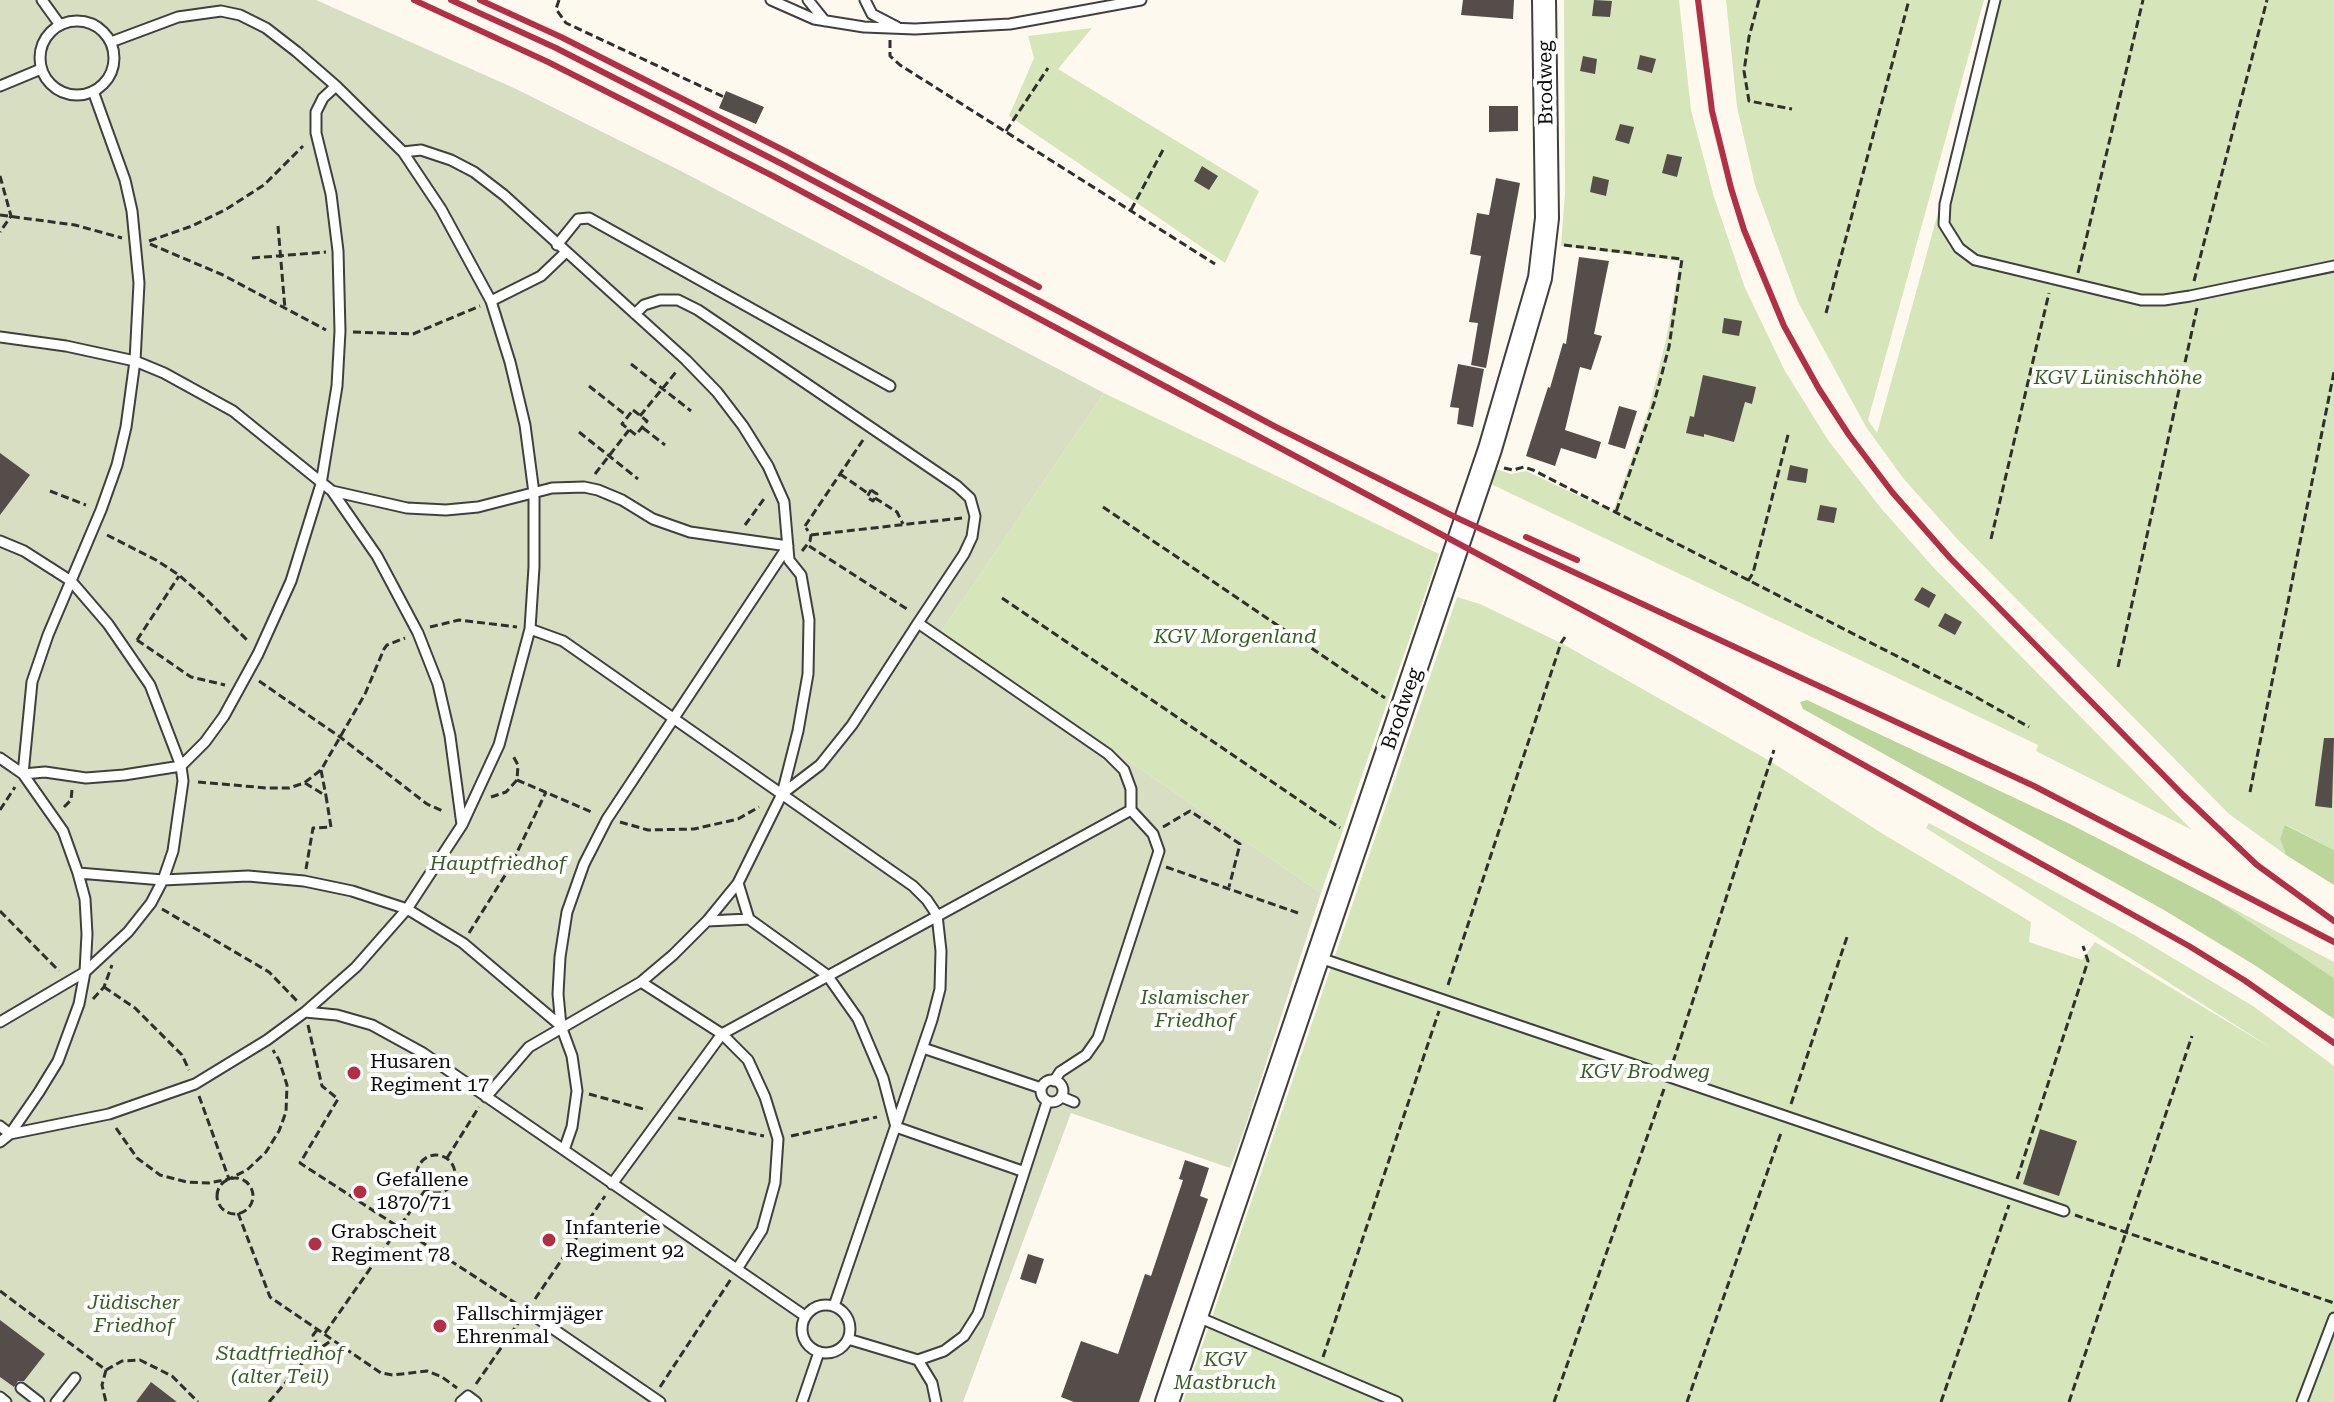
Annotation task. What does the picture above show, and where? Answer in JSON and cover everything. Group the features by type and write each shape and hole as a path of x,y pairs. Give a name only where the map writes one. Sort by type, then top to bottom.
{"street":[{"name":"Brodweg","path":"1167,1402 1486,462 1540,278 1547,184 1544,0"}],"lane":[{"path":"42,0 60,25"},
{"path":"771,0 814,19 900,29 1010,24 1141,0"},
{"path":"808,0 825,21"},
{"path":"865,0 872,14 900,29"},
{"path":"1995,0 1945,204 1944,224 1959,248 1975,260 2141,300 2190,296 2334,266"},
{"path":"10,1134 109,1114 195,1084 267,1040 305,1012 356,967 407,909 462,825 499,745 530,629 534,493 525,425 510,362 491,301 441,209 403,152 336,86 266,28 240,15 221,11 178,17 111,42"},
{"path":"88,22 111,42 113,66 108,78 93,91 81,95 68,94 51,85 41,69 41,46 48,34 60,25 88,22"},
{"path":"0,86 41,69"},
{"path":"23,774 45,772 99,777 181,766 205,742 258,654 291,581 321,484 337,386 340,331 338,251 331,194 316,133 316,112 323,98 336,86"},
{"path":"23,774 32,682 117,465 135,361 139,283 135,241 125,180 93,91"},
{"path":"403,152 421,150 474,172 504,195 686,360 717,392 743,426 784,502 789,560 801,575 809,620 808,660 798,731 782,794 738,883 707,921 673,955 641,982 529,1047 486,1097"},
{"path":"557,245 578,219 589,218 890,386"},
{"path":"491,301 541,276 565,253"},
{"path":"635,314 644,305 660,300 678,300 698,310 957,486 970,498 975,516 972,537 964,554 852,725 820,765 782,794"},
{"path":"0,337 66,346 135,361 233,411 332,491 407,508 446,510 478,507 552,488 584,487 622,500 653,519 690,532 788,546"},
{"path":"332,491 377,556 418,633 438,684 462,825"},
{"path":"0,541 24,551 71,581 108,624 150,685 181,766 183,781 173,851 151,903 128,932 85,972 0,1022"},
{"path":"564,1150 572,1127 577,1091 572,1056 561,1026 558,994 567,912 584,864 607,819 788,546"},
{"path":"920,620 1108,754 1124,770 1131,789 1131,810 1153,834 1159,851 1098,1038 1086,1055 1060,1072 1054,1081"},
{"path":"530,629 563,641 913,886 937,915 941,951 940,989 923,1048 834,1306"},
{"path":"0,758 23,774 63,831 85,899 87,934 79,1004 58,1061 10,1134 0,1142"},
{"path":"612,1184 722,1034 1131,810"},
{"path":"78,873 163,880 248,876 304,881 352,891 407,909 463,943 561,1026"},
{"path":"738,883 749,919 827,975 858,1019 883,1078 896,1127 1022,1171"},
{"path":"707,921 749,919"},
{"path":"1317,957 2064,1211"},
{"path":"641,982 722,1034 748,1060 765,1097 778,1139 775,1183 762,1230 737,1269"},
{"path":"305,1012 337,1015 372,1025 423,1053 805,1316"},
{"path":"923,1048 1041,1088"},
{"path":"1054,1081 1060,1084 1062,1097 1058,1101 1047,1102 1041,1093 1044,1083 1054,1081"},
{"path":"1062,1097 1074,1102"},
{"path":"848,1339 918,1360 944,1351 964,1336 978,1314 1022,1171 1047,1102"},
{"path":"0,1126 10,1134"},
{"path":"834,1306 844,1313 850,1326 848,1339 841,1348 831,1353 819,1352 806,1344 802,1329 805,1316 813,1308 834,1306"},
{"path":"527,1311 657,1400"},
{"path":"1196,1316 1397,1402"},
{"path":"2302,1402 2334,1318"},
{"path":"802,1402 819,1352"},
{"path":"918,1360 932,1383 936,1402"},
{"path":"56,1402 75,1378"},
{"path":"21,1388 39,1402"},
{"path":"0,1397 6,1402"}],"path":[{"path":"559,0 556,9 566,23 724,97"},
{"path":"1759,0 1744,71 1749,101 1792,109"},
{"path":"1826,313 1909,0"},
{"path":"2075,283 2143,0"},
{"path":"2190,296 2267,0"},
{"path":"900,29 892,35 890,56 1215,264"},
{"path":"1006,131 1048,68"},
{"path":"316,133 264,185 225,210 192,226 146,242 223,275 328,331 413,334 491,301"},
{"path":"1131,210 1164,148"},
{"path":"0,176 11,216 0,232"},
{"path":"0,215 75,225 135,241"},
{"path":"278,226 285,309"},
{"path":"1545,243 1682,259 1669,347 1654,403 1616,512"},
{"path":"252,258 338,251"},
{"path":"1991,539 2052,278"},
{"path":"2118,667 2201,293"},
{"path":"640,416 686,360"},
{"path":"631,364 691,411"},
{"path":"2250,792 2334,372"},
{"path":"589,386 628,417"},
{"path":"633,410 640,416 647,421 636,435 622,424 633,410"},
{"path":"642,427 665,445"},
{"path":"805,526 871,428"},
{"path":"584,487 629,430"},
{"path":"1748,581 1753,573 1789,431"},
{"path":"579,432 638,479"},
{"path":"1486,462 1513,470 1524,467 1533,470 2029,727"},
{"path":"840,474 869,494 871,490 877,494 875,498 897,512 903,524"},
{"path":"734,540 776,483"},
{"path":"50,491 101,510"},
{"path":"1103,507 1402,709"},
{"path":"811,535 975,516"},
{"path":"93,528 179,575 239,630 258,654"},
{"path":"809,546 920,620"},
{"path":"179,575 137,640 191,677 240,687"},
{"path":"1002,598 1357,840"},
{"path":"183,781 267,788 289,788 304,783 321,770 365,694 387,645 442,622 459,620 530,629"},
{"path":"248,673 340,737 427,804 446,813 460,810"},
{"path":"477,794 496,796 506,792 517,780 515,758 499,745"},
{"path":"304,881 313,828 331,827 321,770"},
{"path":"0,810 23,774"},
{"path":"49,810 58,810 71,800 71,785 63,775"},
{"path":"517,780 607,819 648,830 694,829 738,819 782,794"},
{"path":"304,783 326,796"},
{"path":"463,943 509,869 547,792"},
{"path":"1153,834 1190,811 1240,844 1229,889"},
{"path":"1155,863 1298,913"},
{"path":"151,903 269,972 305,1012 322,1086 338,1099 300,1163 527,1311"},
{"path":"0,911 52,960 69,983"},
{"path":"1687,1402 1848,934"},
{"path":"1941,1402 2088,961 2083,946"},
{"path":"79,1004 96,998 104,987 112,972 113,959 108,950"},
{"path":"104,987 135,1008 182,1055 229,1179"},
{"path":"2069,1402 2192,1036"},
{"path":"109,1114 122,1140 137,1158 160,1175 187,1182 209,1183 229,1179 247,1183 253,1195 249,1207 238,1213 227,1212 217,1198 220,1186 229,1179 247,1170 266,1152 286,1112 287,1085 279,1060 267,1040"},
{"path":"447,1158 479,1107"},
{"path":"778,1139 891,1114"},
{"path":"433,1155 447,1158 455,1170 452,1184 440,1192 426,1189 418,1177 421,1163 433,1155"},
{"path":"324,1335 426,1189"},
{"path":"238,1213 270,1297 381,1373 393,1375 427,1371 442,1377 468,1400 603,1199"},
{"path":"2064,1211 2334,1303"},
{"path":"657,1400 728,1284"},
{"path":"0,1291 106,1370"},
{"path":"317,1330 313,1335 317,1346"},
{"path":"317,1346 322,1347 332,1340"},
{"path":"269,1402 317,1346"},
{"path":"106,1402 102,1385 106,1370 122,1361 140,1360 172,1376 198,1402"}],"green space":[{"name":"Hauptfriedhof","path":"0,0 316,0 514,88 679,170 1104,393 941,632 1321,893 1230,1168 1071,1113 963,1402 0,1402"},
{"path":"1564,0 1679,0 1691,110 1714,197 1745,288 1785,371 1828,440 1880,507 1934,568 2192,830 2036,751 2038,745 1491,484 1496,469 1511,474 1526,471 1613,512 1649,408 1666,340 1680,261 1561,246 1565,193"},
{"name":"KGV Lünischhöhe","path":"1726,0 1984,0 1868,420 1877,433 1997,0 2334,0 2334,850 2286,825 2280,839 2286,855 2229,814 1960,542 1903,478 1866,427 1798,302 1755,185 1737,107"},
{"path":"1092,28 1058,69 1259,191 1225,263 1009,116 1034,58 1028,36"},
{"name":"KGV Morgenland","path":"1104,393 1439,554 1321,893 941,632"},
{"name":"KGV Brodweg","path":"1457,597 1480,604 1561,643 1770,761 1883,834 2031,922 2029,942 2082,960 2095,942 2273,1049 1926,828 1929,823 2136,936 2253,1006 2334,1066 2334,1402 1183,1402"},
{"path":"1807,700 2070,824 2217,900 2334,978 2334,1019 2256,966 2164,910 1803,709 1800,702"},
{"path":"2285,825 2334,850 2334,885 2286,855 2280,839"},
{"path":"2217,900 2334,962 2334,978"}],"building":[{"path":"1463,0 1514,0 1513,19 1461,15"},
{"path":"1594,0 1612,1 1610,17 1592,16"},
{"path":"1640,55 1656,59 1652,73 1637,69"},
{"path":"1583,56 1597,59 1595,74 1580,71"},
{"path":"726,91 764,107 756,124 719,108"},
{"path":"1489,106 1518,106 1518,131 1489,132"},
{"path":"1620,124 1634,127 1629,144 1615,140"},
{"path":"1667,154 1682,157 1677,177 1662,173"},
{"path":"1202,166 1218,176 1209,190 1194,181"},
{"path":"1593,176 1609,180 1606,196 1590,192"},
{"path":"1496,178 1520,183 1486,368 1471,365 1478,323 1469,322 1481,256 1470,254 1477,213 1489,215"},
{"path":"1579,257 1609,261 1594,334 1602,336 1591,370 1580,367 1565,430 1601,442 1596,459 1561,448 1555,466 1526,456 1563,343 1566,344"},
{"path":"1724,318 1742,321 1739,336 1722,333"},
{"path":"1458,364 1484,369 1473,427 1457,424 1459,408 1450,407"},
{"path":"1703,375 1756,387 1752,404 1745,402 1734,442 1686,433 1690,416 1694,417"},
{"path":"1619,406 1637,411 1625,449 1608,444"},
{"path":"0,453 30,475 0,515"},
{"path":"1790,465 1808,469 1806,483 1787,480"},
{"path":"1820,505 1837,508 1834,523 1817,520"},
{"path":"1922,587 1936,595 1929,608 1914,600"},
{"path":"1945,613 1962,622 1955,635 1938,626"},
{"path":"2324,738 2334,738 2332,808 2315,806"},
{"path":"2040,1129 2077,1141 2059,1196 2023,1184"},
{"path":"1185,1160 1209,1168 1200,1196 1208,1199 1139,1402 1074,1402 1061,1397 1081,1341 1118,1354 1145,1274 1151,1276 1183,1180 1179,1179"},
{"path":"1028,1254 1044,1259 1036,1284 1020,1279"},
{"path":"0,1320 45,1354 24,1381 18,1381 14,1387 0,1377"},
{"path":"151,1382 177,1402 136,1402"}],"railway":[{"path":"414,0 548,62 773,176 1668,656 2189,946 2334,1043"},
{"path":"451,0 556,48 780,163 1276,427 1453,516 2034,786 2334,942"},
{"path":"480,0 561,37 787,152 1039,287"},
{"path":"1698,0 1712,111 1744,230 1784,326 1849,435 1892,492 1950,558 2183,795 2257,865 2334,921"},
{"path":"1526,537 1577,560"}],"place":[{"name":"Husaren Regiment 17","path":"354,1073"},
{"name":"Gefallene 1870/71","path":"360,1192"},
{"name":"Infanterie Regiment 92","path":"549,1240"},
{"name":"Grabscheit Regiment 78","path":"315,1244"},
{"name":"Fallschirmjäger Ehrenmal","path":"440,1326"}],"park label":[{"name":"Islamischer Friedhof","path":"1195,1010"},
{"name":"Jüdischer Friedhof","path":"134,1314"},
{"name":"Stadtfriedhof (alter Teil)","path":"280,1366"},
{"name":"KGV Mastbruch","path":"1225,1372"}]}
